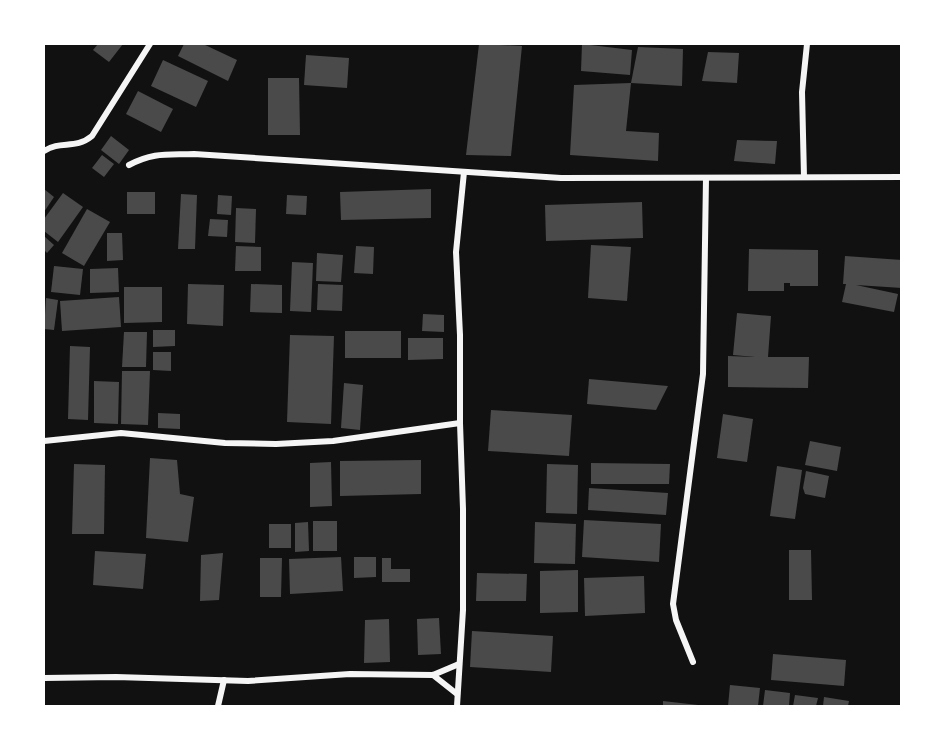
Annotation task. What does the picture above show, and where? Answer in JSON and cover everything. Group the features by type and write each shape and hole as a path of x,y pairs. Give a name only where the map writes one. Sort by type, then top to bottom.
{"street":[{"path":"44,151 51,146 83,144 92,136 150,44"},
{"path":"804,177 802,92 807,44"},
{"path":"129,165 155,155 194,154 561,178 902,177"},
{"path":"457,706 463,610 463,509 456,252 464,172"},
{"path":"693,662 676,620 673,604 703,374 706,178"},
{"path":"44,441 122,433 225,443 276,444 333,441 460,423"},
{"path":"44,678 116,677 248,681 351,674 433,675 459,664"},
{"path":"433,675 457,694"},
{"path":"218,706 224,680"}],"building":[{"path":"98,44 123,44 109,62 93,50"},
{"path":"184,44 203,44 237,60 228,81 178,56"},
{"path":"479,44 522,46 511,156 466,155"},
{"path":"582,44 632,50 630,75 581,71"},
{"path":"638,47 683,49 682,86 631,83"},
{"path":"708,52 739,53 737,83 702,81"},
{"path":"306,55 349,58 347,88 304,85"},
{"path":"163,60 208,81 196,107 151,86"},
{"path":"268,78 299,78 300,135 268,135"},
{"path":"631,83 626,131 659,133 658,161 570,155 574,85"},
{"path":"138,91 173,109 161,132 126,114"},
{"path":"111,136 129,150 119,164 101,150"},
{"path":"737,140 777,141 775,164 734,161"},
{"path":"102,155 114,164 104,177 92,168"},
{"path":"44,189 54,197 44,212"},
{"path":"431,189 431,218 341,220 340,192"},
{"path":"127,192 155,192 155,214 127,214"},
{"path":"63,193 83,207 58,242 44,231 44,219"},
{"path":"181,194 197,195 195,249 178,249"},
{"path":"218,195 232,196 231,215 217,214"},
{"path":"287,195 307,196 306,215 286,214"},
{"path":"642,202 643,238 546,241 545,205"},
{"path":"236,208 256,209 255,243 235,242"},
{"path":"87,209 110,222 84,266 62,253"},
{"path":"210,219 228,220 227,237 208,236"},
{"path":"107,233 122,233 123,260 107,261"},
{"path":"44,236 54,245 47,253 44,250"},
{"path":"591,245 631,247 627,301 588,298"},
{"path":"236,246 261,247 261,271 235,271"},
{"path":"356,246 374,247 373,274 354,273"},
{"path":"749,249 818,250 818,286 790,286 790,283 784,283 784,291 748,291"},
{"path":"317,253 343,255 341,282 316,281"},
{"path":"845,256 902,260 902,288 856,285 898,294 894,312 842,302 846,284 843,284"},
{"path":"292,262 313,263 311,312 290,311"},
{"path":"54,266 83,269 80,295 51,292"},
{"path":"118,268 119,292 90,293 90,269"},
{"path":"188,284 224,285 223,326 187,324"},
{"path":"251,284 282,285 282,313 250,312"},
{"path":"318,284 343,285 342,311 317,310"},
{"path":"124,287 162,287 162,322 124,323"},
{"path":"119,297 121,327 62,331 60,301"},
{"path":"46,298 58,300 54,330 44,329"},
{"path":"737,313 771,316 768,357 809,357 808,388 728,387 728,356 755,357 733,355"},
{"path":"423,314 444,315 444,332 422,331"},
{"path":"153,330 175,330 175,346 153,347"},
{"path":"345,331 401,331 401,358 345,358"},
{"path":"124,332 147,332 146,367 122,367"},
{"path":"290,335 334,336 331,424 287,422"},
{"path":"408,338 443,338 443,359 408,360"},
{"path":"70,346 90,347 88,420 68,419"},
{"path":"153,352 171,352 171,371 153,370"},
{"path":"122,371 150,371 148,425 121,424"},
{"path":"589,379 668,386 656,410 587,404"},
{"path":"94,381 119,382 118,424 94,423"},
{"path":"344,383 363,385 360,430 341,428"},
{"path":"491,410 572,415 569,456 488,451"},
{"path":"158,413 180,414 180,429 158,428"},
{"path":"723,414 753,419 747,462 717,458"},
{"path":"810,441 841,447 837,471 805,465"},
{"path":"150,458 177,460 180,494 194,497 188,542 146,538"},
{"path":"421,460 421,494 340,496 340,461"},
{"path":"331,462 332,506 310,507 310,463"},
{"path":"591,463 670,464 669,484 591,484"},
{"path":"74,464 105,465 104,534 72,534"},
{"path":"547,464 578,465 577,514 546,513"},
{"path":"777,466 802,470 795,519 770,516"},
{"path":"806,471 829,476 825,498 805,494 803,488"},
{"path":"589,488 668,493 666,515 588,510"},
{"path":"584,520 661,524 659,562 582,557"},
{"path":"313,521 337,521 337,551 313,551"},
{"path":"308,522 309,551 295,552 295,523"},
{"path":"535,522 576,524 575,564 534,563"},
{"path":"269,524 291,524 291,548 269,548"},
{"path":"789,550 811,550 812,600 789,600"},
{"path":"95,551 146,554 143,589 93,585"},
{"path":"223,553 219,600 200,601 201,555"},
{"path":"341,557 343,591 290,594 289,559"},
{"path":"354,557 376,557 376,577 354,578"},
{"path":"260,558 282,558 281,597 260,597"},
{"path":"382,558 391,558 391,569 410,569 410,582 382,582"},
{"path":"578,570 578,612 540,613 540,571"},
{"path":"477,573 527,574 526,601 476,601"},
{"path":"644,576 645,613 585,616 584,578"},
{"path":"439,618 441,654 418,655 417,619"},
{"path":"389,619 390,662 364,663 365,620"},
{"path":"472,631 553,636 551,672 470,667"},
{"path":"773,654 846,660 844,686 771,680"},
{"path":"730,685 760,688 758,706 728,706"},
{"path":"765,690 790,693 789,706 763,706"},
{"path":"795,695 818,698 816,706 793,706"},
{"path":"824,697 849,701 848,706 823,706"},
{"path":"663,701 698,705 698,706 663,706"}]}
